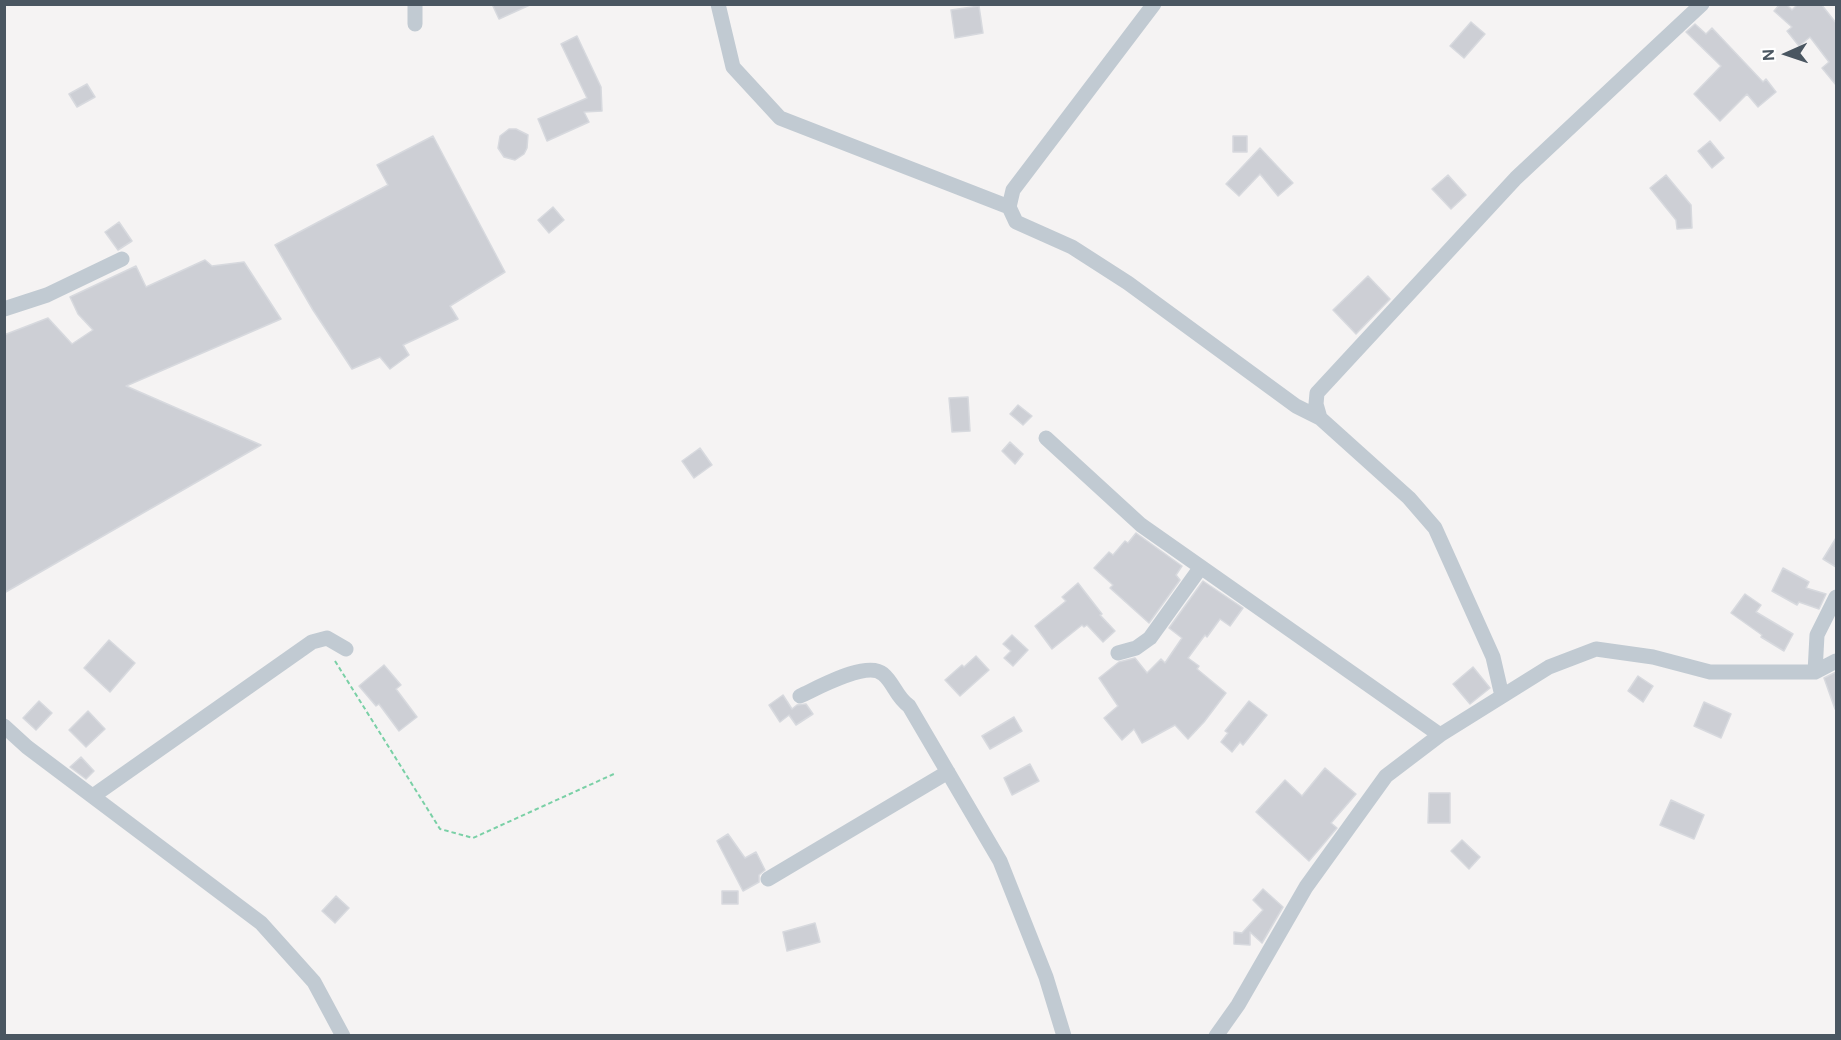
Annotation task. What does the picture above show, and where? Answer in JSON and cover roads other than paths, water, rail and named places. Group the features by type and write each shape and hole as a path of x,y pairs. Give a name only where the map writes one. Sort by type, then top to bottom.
{"street":[{"path":"415,4 415,24"},
{"path":"718,4 734,67 780,118 1009,207"},
{"path":"1154,4 1012,190 1009,207 1016,222 1072,247 1128,283 1296,406 1320,418 1409,498 1435,528 1493,657 1502,696"},
{"path":"1320,418 1316,404 1317,393 1492,203 1702,4"},
{"path":"4,309 48,295 122,259"},
{"path":"1046,438 1141,525 1440,735"},
{"path":"1119,653 1136,648 1150,638 1201,567"},
{"path":"1815,672 1817,635 1836,597"},
{"path":"93,796 312,642 327,638 346,649"},
{"path":"1216,1035 1238,1005 1306,887 1386,776 1440,735 1549,667 1596,649 1653,657 1710,672 1815,672 1836,662"},
{"path":"800,696 862,669 877,669 885,675 900,699 909,706 1000,861 1046,978 1064,1035"},
{"path":"4,726 27,747 261,923 314,982 343,1035"},
{"path":"768,879 948,772"}]}
